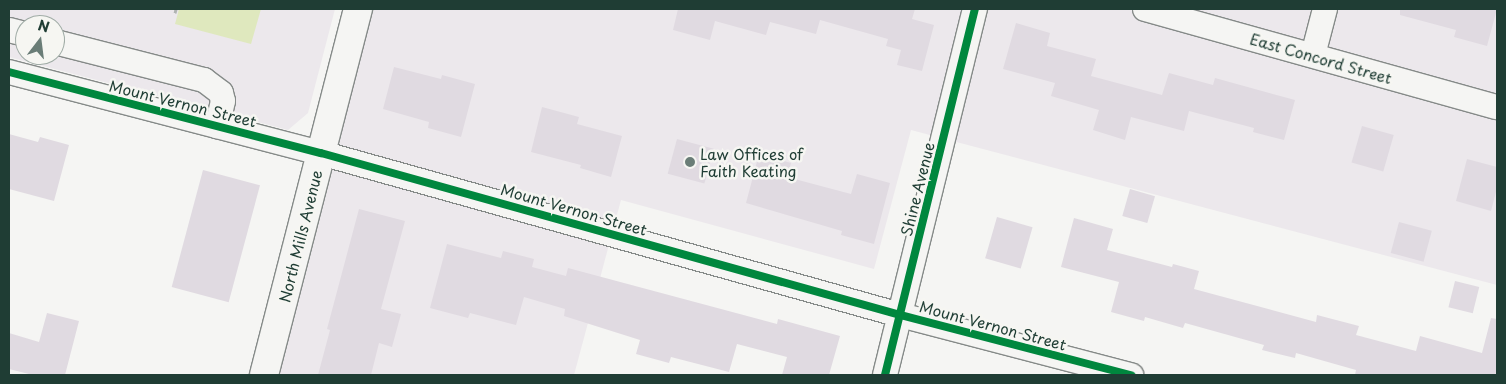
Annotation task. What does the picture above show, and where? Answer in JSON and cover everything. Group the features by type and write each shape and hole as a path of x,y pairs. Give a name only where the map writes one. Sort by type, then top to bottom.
{"main road":[{"name":"North Mills Avenue","path":"264,375 358,9"}],"street":[{"name":"Shine Avenue","path":"885,375 975,9"},
{"name":"East Concord Street","path":"1145,9 1497,107"},
{"path":"1312,55 1325,9"},
{"path":"65,45 204,80 221,93 223,101 217,126"},
{"name":"Mount Vernon Street","path":"9,72 321,153 900,315 1131,375"}],"shaded area":[{"path":"9,9 335,9 308,113 288,130 40,65 65,65 65,15 15,15 15,59 9,57"},
{"path":"360,9 1497,9 1497,285 911,130 874,269 621,200 574,375 267,375"}],"green space":[{"path":"179,9 261,9 251,44 175,24"}],"building":[{"path":"678,9 915,9 912,19 934,25 922,71 897,65 901,50 886,46 888,39 820,20 816,34 770,22 766,35 715,21 710,40 673,30"},
{"path":"1400,9 1497,9 1487,46 1454,37 1456,30 1400,15"},
{"path":"1016,23 1050,33 1047,46 1096,59 1091,76 1162,95 1169,73 1213,85 1215,78 1295,100 1284,140 1253,132 1254,128 1189,111 1184,131 1131,117 1125,140 1093,130 1099,110 1051,96 1055,83 1003,69"},
{"path":"394,67 441,79 442,75 475,84 461,137 428,128 429,122 383,109"},
{"path":"542,107 579,117 577,124 622,136 611,177 580,168 581,165 531,152"},
{"path":"1362,126 1394,135 1383,172 1352,163"},
{"path":"9,134 38,142 40,137 69,145 54,201 9,189"},
{"path":"677,139 714,149 704,184 668,174"},
{"path":"759,154 791,163 787,177 851,194 857,174 890,183 874,244 841,235 842,231 746,203"},
{"path":"1467,159 1497,167 1497,188 1491,211 1456,201"},
{"path":"203,170 260,185 229,302 172,287"},
{"path":"1130,189 1155,196 1147,223 1122,216"},
{"path":"359,209 405,221 381,309 401,314 392,347 379,343 371,375 318,375 330,330 327,329"},
{"path":"997,217 1033,227 1021,269 985,258"},
{"path":"1074,218 1113,229 1107,250 1172,267 1173,264 1199,271 1194,289 1316,322 1317,315 1359,326 1356,335 1416,351 1420,336 1482,353 1491,318 1497,319 1497,375 1355,375 1356,370 1296,353 1295,358 1262,350 1264,345 1185,323 1183,328 1145,317 1144,321 1111,312 1119,282 1061,267"},
{"path":"1399,222 1432,231 1424,262 1391,253"},
{"path":"447,244 501,258 503,251 534,259 532,267 566,276 568,268 777,324 778,319 840,336 829,375 782,375 787,357 737,344 729,372 671,357 669,363 636,354 640,340 564,316 565,309 524,297 516,325 470,313 468,318 430,308"},
{"path":"1455,281 1479,287 1473,313 1448,307"},
{"path":"47,313 79,321 65,375 33,375 9,369 9,333 39,342"}],"cycle path":[{"path":"885,375 975,9"},
{"path":"9,72 321,153 900,315 1131,375"}],"place":[{"name":"Law Offices of Faith Keating","path":"690,162"}]}
